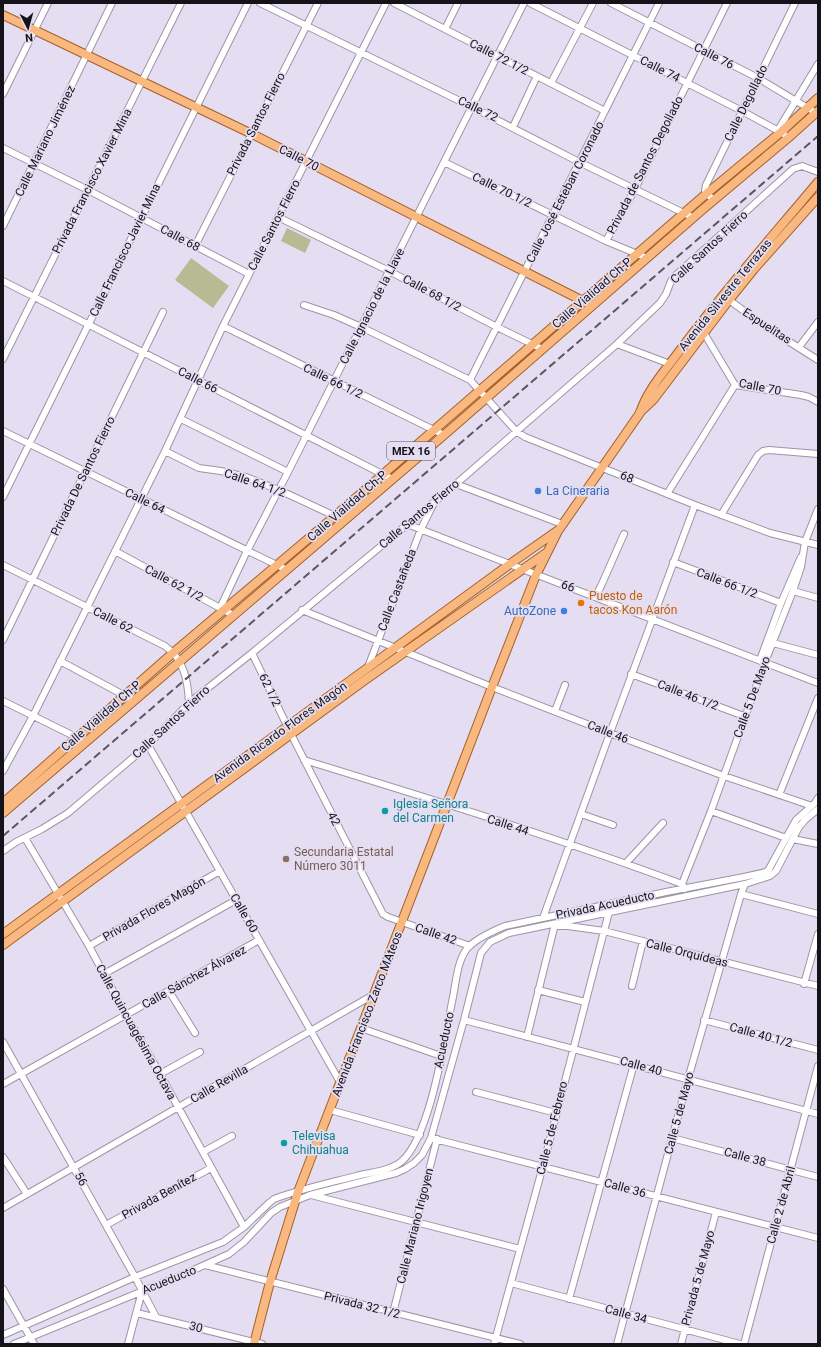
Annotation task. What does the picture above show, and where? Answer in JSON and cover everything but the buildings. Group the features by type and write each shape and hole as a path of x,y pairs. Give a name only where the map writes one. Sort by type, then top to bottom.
{"main road":[{"name":"Calle 70","path":"3,15 252,134 592,306"},
{"name":"Calle Vialidad Ch-P","path":"3,803 222,610 277,566 818,98"},
{"name":"Calle Vialidad Ch-P","path":"3,813 444,435 817,112"},
{"name":"Avenida Silvestre Terrazas","path":"640,413 646,398 716,302 818,182"},
{"name":"Avenida Silvestre Terrazas","path":"560,527 640,413 654,400 728,300 818,197"},
{"name":"Avenida Francisco Zarco MAteos","path":"257,1343 270,1282 298,1192 536,575 560,527"},
{"name":"Avenida Ricardo Flores Magón","path":"3,944 61,897 289,730 368,668 560,527"},
{"name":"Avenida Ricardo Flores Magón","path":"289,730 406,652 547,552"},
{"name":"Avenida Ricardo Flores Magón","path":"3,934 61,897"}],"street":[{"path":"3,94 48,3"},
{"name":"Calle Mariano Jiménez","path":"3,226 112,3"},
{"name":"Privada Francisco Xavier Mina","path":"3,359 181,3"},
{"name":"Calle Francisco Javier Mina","path":"3,497 195,107 248,3"},
{"name":"Calle 72","path":"260,3 694,218"},
{"name":"Privada Santos Fierro","path":"195,246 318,3"},
{"name":"Calle Santos Fierro","path":"3,770 33,716 181,419 223,326 386,3"},
{"name":"Calle 72 1/2","path":"394,3 605,111"},
{"path":"445,29 458,3"},
{"name":"Calle Ignacio de la Llave","path":"222,610 247,551 524,3"},
{"name":"Calle 74","path":"530,3 742,111 779,131 788,138"},
{"path":"551,83 594,3"},
{"name":"Calle 76","path":"611,3 758,78 807,108 817,112"},
{"name":"Calle José Esteban Coronado","path":"470,380 659,3"},
{"name":"Privada de Santos Degollado","path":"606,241 635,189 727,3"},
{"name":"Calle Degollado","path":"706,194 706,185 795,3"},
{"path":"779,131 818,64"},
{"path":"513,127 537,76"},
{"name":"Calle 68","path":"3,148 88,190 249,274"},
{"name":"Calle 70 1/2","path":"444,162 606,241 647,258"},
{"name":"Calle Santos Fierro","path":"3,851 16,842 55,822 68,813 148,745 189,703 252,653 302,610 456,484 617,344 660,303 666,294 670,281 675,276 793,169 802,166 818,172"},
{"path":"706,194 714,200"},
{"name":"Calle 68 1/2","path":"278,217 389,271 542,349"},
{"name":"Calle 66","path":"3,281 392,479"},
{"name":"Espuelitas","path":"728,300 766,327 799,347 818,322"},
{"path":"304,305 334,315 361,327 470,380"},
{"name":"Privada De Santos Fierro","path":"3,640 163,312"},
{"name":"Calle 66 1/2","path":"223,326 444,435"},
{"name":"Calle 70","path":"704,332 734,385 801,394 818,402"},
{"path":"617,344 670,364"},
{"path":"799,347 818,360"},
{"name":"68","path":"470,380 516,431 529,439 602,467 666,494 770,533 818,545"},
{"path":"666,494 734,385"},
{"name":"Calle 64 1/2","path":"181,419 288,472"},
{"name":"Calle 64","path":"3,431 287,570"},
{"path":"721,515 758,454 769,450 818,454"},
{"name":"Calle 64 1/2","path":"165,451 199,468 234,473 279,490 344,520"},
{"path":"456,484 560,527"},
{"name":"Calle Castañeda","path":"365,680 378,641 421,529 434,501"},
{"path":"544,918 631,674 695,505"},
{"name":"Calle 5 De Mayo","path":"684,886 724,776 762,661 772,643 793,591 801,567 805,542 818,509"},
{"name":"66","path":"407,524 522,570 818,683"},
{"path":"595,597 624,534"},
{"name":"Calle 62 1/2","path":"115,551 233,615"},
{"path":"762,661 781,603 803,553"},
{"name":"Calle 66 1/2","path":"673,562 781,603"},
{"name":"Calle 62","path":"3,565 165,646 174,652"},
{"path":"793,591 818,598"},
{"path":"302,610 406,652"},
{"path":"772,643 818,655"},
{"path":"174,652 186,679 189,703"},
{"name":"Calle 46","path":"406,652 492,687 724,776 815,807"},
{"name":"62 1/2","path":"252,653 289,730"},
{"path":"60,661 133,700"},
{"name":"Calle 46 1/2","path":"631,674 744,716"},
{"path":"555,711 565,685"},
{"path":"779,795 818,698"},
{"path":"3,701 85,742"},
{"name":"42","path":"289,730 380,909 383,914 388,917 402,922"},
{"name":"Calle 60","path":"148,745 340,1082"},
{"name":"Calle 44","path":"304,760 447,804 626,863 684,886"},
{"path":"745,881 774,874 789,838 815,807 818,798"},
{"path":"711,811 789,838 818,844"},
{"path":"581,814 613,825"},
{"path":"626,863 663,823"},
{"name":"Calle Quincuagésima Octava","path":"26,838 89,946 244,1227"},
{"name":"Privada Flores Magón","path":"89,946 220,871"},
{"name":"Privada Acueducto","path":"470,946 498,929 544,918 684,886 745,881"},
{"name":"Privada Acueducto","path":"481,953 490,942 509,933 554,925 745,881"},
{"name":"Calle 5 de Mayo","path":"617,1344 704,1020 745,881"},
{"path":"741,894 818,914"},
{"path":"104,974 236,900"},
{"path":"582,910 584,918"},
{"name":"Calle 5 de Febrero","path":"495,1341 543,1166 609,912"},
{"name":"Calle 42","path":"402,922 470,946"},
{"path":"527,1037 554,925"},
{"name":"Calle Orquídeas","path":"554,925 604,931 804,984 818,986"},
{"path":"804,984 818,934"},
{"name":"Calle Sánchez Álvarez","path":"3,1084 259,940"},
{"path":"632,986 643,941"},
{"name":"Acueducto","path":"420,1135 434,1086 460,967 466,951 470,946"},
{"name":"Acueducto","path":"434,1139 481,953"},
{"path":"538,990 585,1002"},
{"path":"169,991 195,1033"},
{"name":"Calle Revilla","path":"3,1208 373,995"},
{"name":"Calle 40","path":"464,1020 688,1078 818,1114"},
{"name":"Calle 40 1/2","path":"704,1020 818,1050"},
{"path":"361,1028 441,1056"},
{"name":"56","path":"3,1042 74,1167 156,1317"},
{"path":"160,1074 200,1052"},
{"path":"569,1299 634,1064"},
{"name":"Calle 2 de Abril","path":"744,1344 818,1066"},
{"path":"476,1092 556,1113"},
{"path":"298,1192 395,1165 407,1155 420,1135 330,1110"},
{"path":"203,1152 232,1136"},
{"name":"Calle 38","path":"672,1138 818,1177"},
{"path":"310,1195 396,1173 405,1169 422,1155 434,1139"},
{"name":"Calle 36","path":"434,1139 818,1238"},
{"name":"Calle Mariano Irigoyen","path":"393,1313 416,1222 434,1139"},
{"path":"3,1157 28,1194"},
{"name":"Privada Benítez","path":"106,1225 211,1168"},
{"path":"298,1192 520,1249"},
{"name":"Acueducto","path":"3,1335 135,1277 223,1242 244,1227 268,1202 298,1192"},
{"name":"Acueducto","path":"14,1344 205,1265 237,1249 271,1213 310,1195"},
{"name":"Privada 5 de Mayo","path":"681,1344 716,1212"},
{"name":"Privada 32 1/2","path":"205,1265 393,1313 495,1341 520,1344"},
{"name":"Calle 34","path":"511,1283 740,1344"},
{"path":"3,1289 34,1344"},
{"path":"128,1344 142,1291"},
{"name":"30","path":"137,1313 257,1343"}],"green space":[{"path":"287,228 311,240 305,253 281,241"},
{"path":"191,258 229,286 213,308 175,280"}],"railway":[{"path":"3,836 818,136"}],"place":[{"name":"La Cineraria","path":"538,491"},
{"name":"Puesto de tacos Kon Aarón","path":"581,603"},
{"name":"AutoZone","path":"564,611"},
{"name":"Iglesia Señora del Carmen","path":"385,811"},
{"name":"Secundaria Estatal Número 3011","path":"286,859"},
{"name":"Televisa Chihuahua","path":"284,1143"}]}
